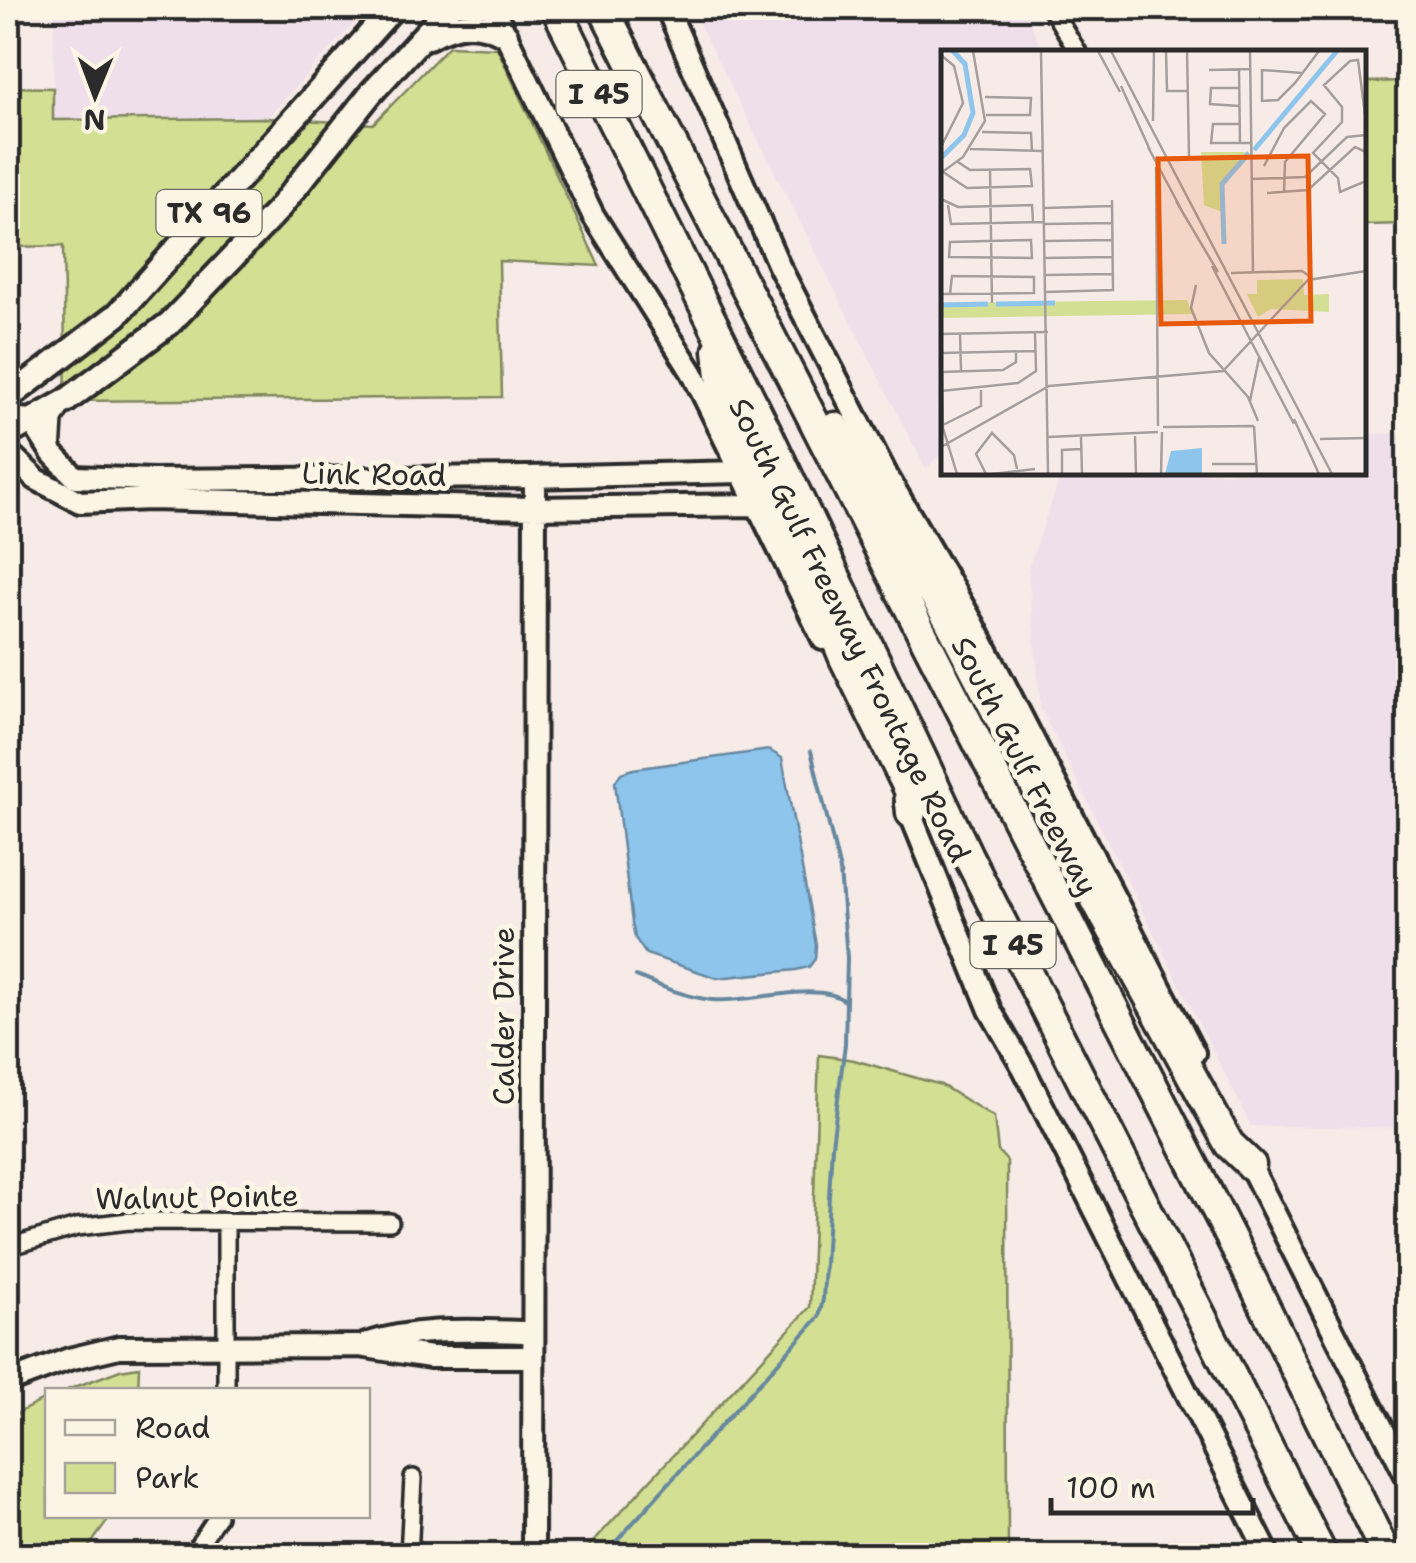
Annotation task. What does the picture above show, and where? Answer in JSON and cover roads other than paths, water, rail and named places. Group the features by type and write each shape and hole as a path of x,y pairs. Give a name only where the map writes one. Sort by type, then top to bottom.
{"highway":[{"name":"South Gulf Freeway","path":"602,8 1234,1244 1387,1556"},
{"name":"I 45","path":"558,10 716,329 968,856 1323,1556"},
{"path":"716,329 722,384 844,658 910,790 911,814"},
{"path":"782,360 833,424 949,620 1061,836 1229,1144 1251,1165"}],"main road":[{"name":"TX 96","path":"8,398 117,315 393,8"},
{"name":"TX 96","path":"8,434 19,419 66,400 170,322 277,210 449,8"},
{"name":"South Gulf Freeway Frontage Road","path":"493,8 593,215 692,372 911,814 990,1010 1032,1085 1269,1556"},
{"path":"417,43 450,25 474,22 505,34 508,8"},
{"path":"667,8 779,266 887,476 973,623 1091,848 1408,1479"},
{"name":"Link Road","path":"19,419 75,477 346,479 741,472"},
{"name":"Link Road","path":"8,452 36,479 80,502 534,508 756,505"},
{"name":"Calder Drive","path":"533,1556 534,477"},
{"path":"360,1346 405,1333 533,1332"},
{"path":"8,1382 69,1359 118,1347 360,1346 430,1356 533,1357"}],"street":[{"path":"1051,8 1077,50"},
{"path":"52,452 54,420 66,400"},
{"path":"346,479 346,504"},
{"name":"Walnut Pointe","path":"8,1247 77,1226 129,1222 390,1222"},
{"path":"226,1222 226,1388"},
{"path":"410,1556 412,1478"},
{"path":"217,1518 195,1549 220,1556"}],"water":[{"path":"769,750 782,758 816,945 815,959 809,967 796,970 717,978 646,954 635,938 632,923 615,782 621,773 633,769"}],"waterway":[{"path":"603,1556 819,1317 832,1145 845,1044 847,958 840,871 811,751"},
{"path":"636,976 682,994 712,1000 817,993 845,1001"}]}
